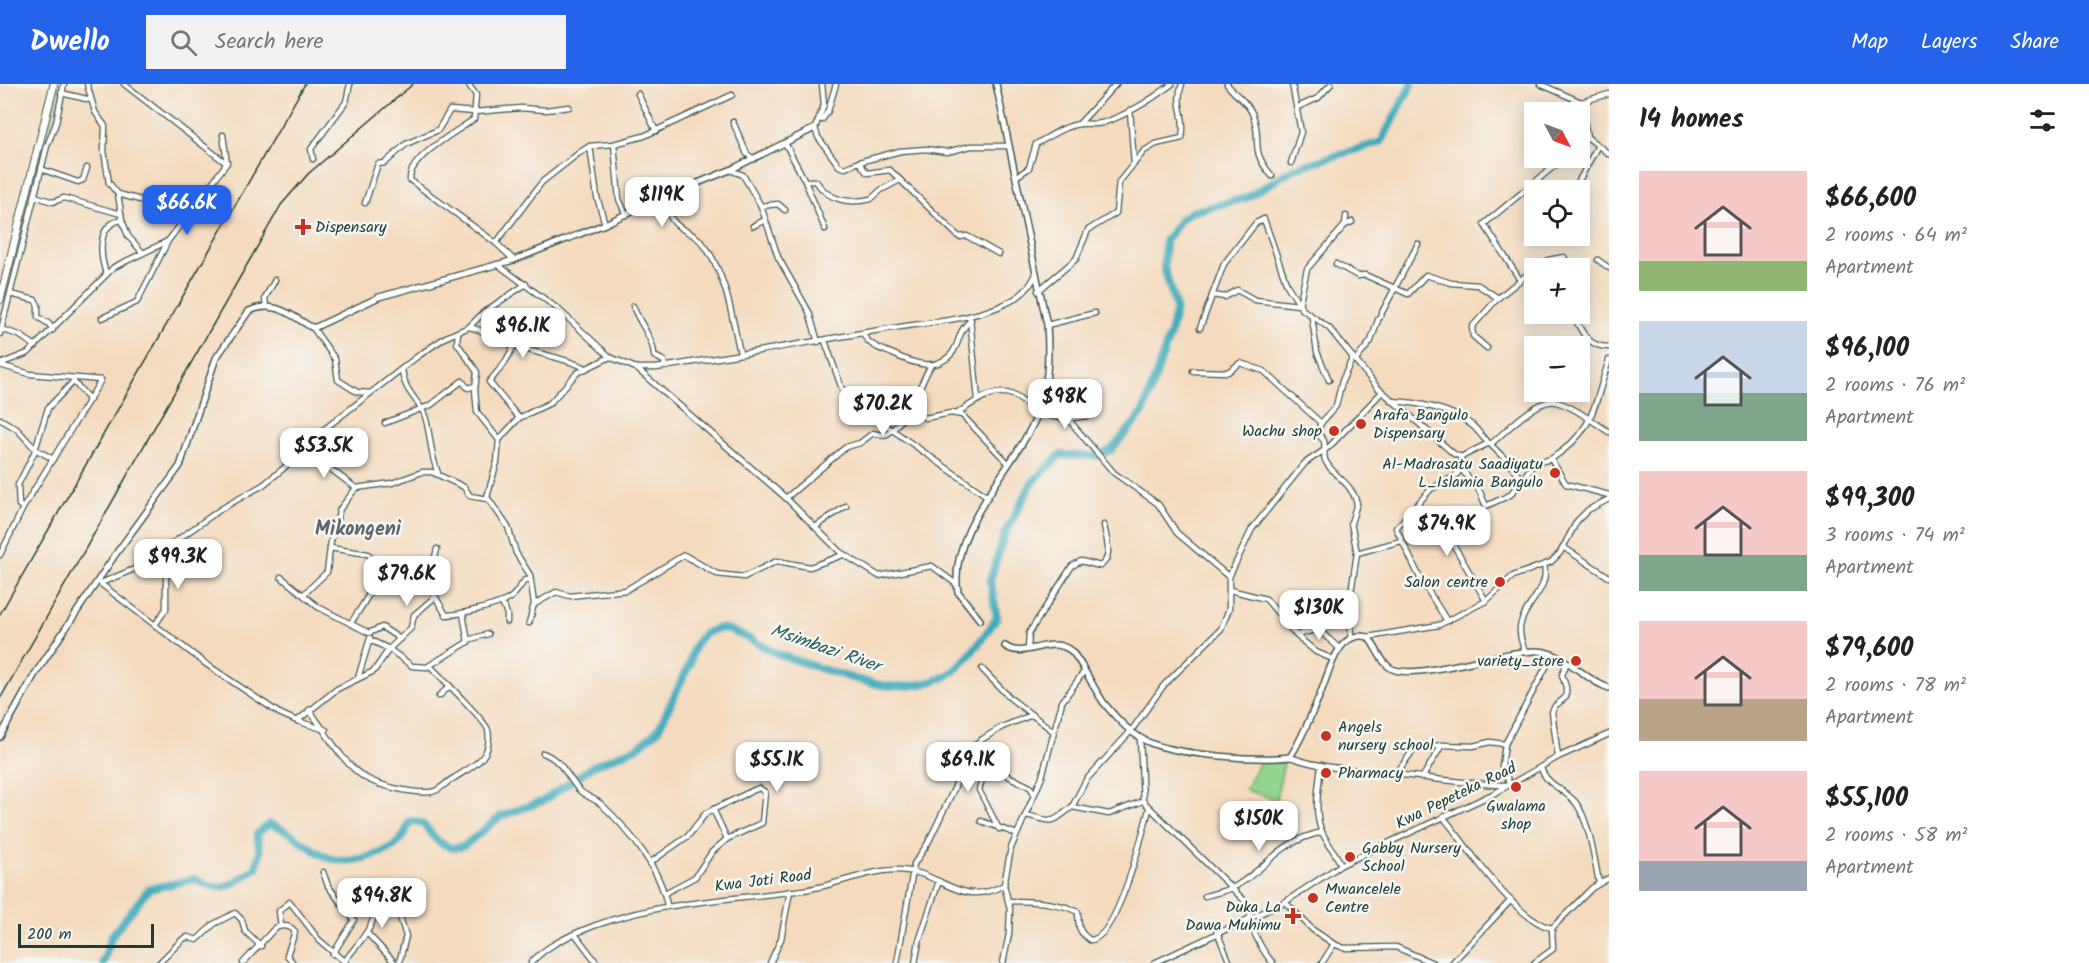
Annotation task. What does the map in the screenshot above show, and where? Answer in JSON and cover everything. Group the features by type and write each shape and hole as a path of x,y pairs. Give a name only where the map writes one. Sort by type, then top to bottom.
{"main road":[{"path":"0,300 54,84"}],"street":[{"path":"36,346 20,335 1,331 48,140 57,123 64,84"},
{"path":"87,84 96,114 105,126 106,172 110,187 117,194 144,201 187,219"},
{"path":"124,84 227,163"},
{"path":"313,159 311,149 346,102 350,84"},
{"path":"468,84 476,95 472,121 432,148 412,170 410,180 496,243 514,260"},
{"path":"822,84 824,105 817,126 818,137 840,167 900,151 926,149 947,152 971,146 1008,146"},
{"path":"313,328 379,297 514,260 605,224 754,159 817,126 828,111 836,84"},
{"path":"980,620 958,592 957,584 966,538 1038,412 1048,365 1047,325 996,84"},
{"path":"1016,177 1029,168 1036,144 1079,124 1116,84"},
{"path":"1160,84 1166,89"},
{"path":"1079,124 1092,125 1104,122 1130,109 1148,104 1172,84"},
{"path":"1038,291 1076,260 1088,230 1116,213 1119,182 1148,148 1182,138 1184,120 1178,98 1182,84"},
{"path":"1227,84 1252,111 1256,125 1257,154 1272,176"},
{"path":"1291,163 1301,132 1292,84"},
{"path":"1298,107 1318,98 1331,84"},
{"path":"1540,84 1581,102 1609,94"},
{"path":"61,93 91,100"},
{"path":"639,94 656,131"},
{"path":"496,243 549,174 590,146 614,144 656,131 732,95"},
{"path":"365,202 378,164 385,163 406,144 438,129 450,110 475,112 521,108 546,110 569,106"},
{"path":"1130,109 1134,164"},
{"path":"733,122 747,154 754,159"},
{"path":"102,318 137,302 168,241 187,219 227,163 223,135"},
{"path":"1590,141 1609,154"},
{"path":"785,143 805,181 825,229"},
{"path":"614,144 619,200 626,215"},
{"path":"590,146 597,197 605,224"},
{"path":"1579,180 1597,147"},
{"path":"860,162 867,173 890,170 959,237 969,237 999,254"},
{"path":"41,169 78,182 84,177 87,168"},
{"path":"1520,280 1484,224 1552,168"},
{"path":"730,170 743,175 761,206 778,257 809,312 818,342"},
{"path":"805,181 816,181 822,190 848,201 871,199 881,190 900,180"},
{"path":"117,194 128,236 143,253"},
{"path":"35,196 54,202 60,197 121,214"},
{"path":"664,198 671,221 700,240 719,272 740,353"},
{"path":"761,206 778,204 785,210"},
{"path":"1345,225 1346,216"},
{"path":"1200,328 1224,264 1256,223 1264,219 1287,285 1299,305 1312,318 1329,328 1382,392 1454,454 1461,457 1490,444 1531,410 1547,401 1556,402 1591,419 1609,432"},
{"path":"106,273 101,255 102,241 112,224 122,220"},
{"path":"753,226 765,220"},
{"path":"1299,305 1307,269 1345,225 1352,222"},
{"path":"0,364 28,353 106,273 168,241"},
{"path":"1351,639 1351,584 1357,553 1351,523 1356,499 1348,484 1329,467 1323,437 1317,432 1321,423 1336,406 1342,381 1354,359 1371,341 1378,320 1418,244"},
{"path":"1598,260 1609,268"},
{"path":"497,264 558,309 610,357 636,368 786,498 843,555 879,576 932,566 957,584"},
{"path":"1336,264 1358,276 1365,276 1410,294 1424,276 1428,276 1451,284 1478,285 1498,298"},
{"path":"636,368 665,366 970,318 997,308 1019,296 1028,290 1035,276"},
{"path":"1487,348 1473,336 1471,330 1476,321 1498,298 1524,277"},
{"path":"266,306 265,298 275,280"},
{"path":"98,584 139,567 166,547 200,527 228,505 263,485 313,438 370,393 438,342 469,327 484,312 526,284"},
{"path":"1212,295 1225,297 1237,290 1255,300 1299,305"},
{"path":"10,294 35,300 38,305 38,317 49,324 52,330"},
{"path":"1,732 35,674 180,466 189,444 197,408 221,349 249,311 266,306 284,310 313,328 335,359 338,380 357,392 370,393"},
{"path":"633,306 642,328 653,342 654,356 664,361 665,366"},
{"path":"1047,325 1095,313"},
{"path":"786,498 846,447 860,443 869,435 885,435 909,408 931,365 952,352 961,329 970,318"},
{"path":"970,318 978,400"},
{"path":"1312,318 1317,352 1329,380"},
{"path":"1577,324 1591,343 1598,347 1609,347"},
{"path":"469,327 478,328 514,346 569,360 586,368"},
{"path":"458,332 456,343 477,372 475,386 477,412 499,440"},
{"path":"863,334 869,343 878,348 915,364 931,365"},
{"path":"825,341 842,389 850,404 891,429 988,497"},
{"path":"514,346 504,364 489,382 519,418"},
{"path":"488,499 499,440 519,418 550,403 573,376 610,357"},
{"path":"1510,464 1519,461 1534,464 1551,459 1575,441 1591,419 1609,360"},
{"path":"1193,371 1201,369 1228,372 1240,363 1261,370 1321,423"},
{"path":"0,364 30,374 73,380 101,380 23,508 0,555"},
{"path":"402,369 408,393 421,408 426,419 428,443 438,473"},
{"path":"73,380 90,400"},
{"path":"23,508 19,505 17,489 48,408 73,380"},
{"path":"385,423 431,405 462,381 468,388 475,386"},
{"path":"1026,814 1055,821 1072,807 1086,780 1131,731 1164,685 1221,629 1229,609 1229,577 1252,529 1305,463 1325,451 1382,392"},
{"path":"909,408 925,418 958,413 978,400 1009,394 1038,412 1068,419 1093,415"},
{"path":"1391,400 1415,403 1475,427 1478,434 1510,464 1521,479"},
{"path":"958,413 1008,463"},
{"path":"0,419 17,429 34,449 53,459"},
{"path":"1068,419 1114,473 1158,504 1178,533 1229,577"},
{"path":"290,461 300,456 310,455 356,488 392,483 422,472 438,473 464,488 470,496 488,499 509,529 516,553 530,580 534,604 529,622"},
{"path":"1461,457 1461,469 1479,490 1486,506 1510,495 1534,464"},
{"path":"1551,459 1566,484 1609,497"},
{"path":"1447,621 1401,541 1396,528 1425,494 1451,480 1461,469"},
{"path":"304,594 327,572 330,548 340,510 356,488"},
{"path":"1290,757 1320,694 1333,659 1351,639 1424,629 1447,621 1486,601 1513,576 1544,566 1557,557 1577,521 1588,510 1609,497"},
{"path":"815,527 846,506"},
{"path":"1403,522 1438,518 1486,601"},
{"path":"1028,649 1029,633 1072,566 1081,561 1100,566 1106,561 1108,553 1104,525"},
{"path":"1357,553 1401,541"},
{"path":"155,625 166,609 166,547"},
{"path":"1563,547 1609,577"},
{"path":"330,548 368,554 375,565 374,584 351,623"},
{"path":"437,549 428,584 446,615 463,614 502,603 513,595 525,580 530,580"},
{"path":"534,604 556,592 570,596 626,590 684,555 717,574 744,577 777,561 810,567 843,555"},
{"path":"1525,652 1520,625 1542,587 1545,576 1544,566"},
{"path":"281,577 318,607 373,633"},
{"path":"98,584 260,701 297,721 326,730"},
{"path":"1230,590 1266,599 1298,636 1316,652 1333,659"},
{"path":"297,721 309,710 358,678 374,671 389,649 411,628 414,615 435,597"},
{"path":"502,603 507,614 507,622"},
{"path":"463,614 468,640"},
{"path":"358,678 373,633 382,627 400,639"},
{"path":"1298,636 1318,629 1340,649"},
{"path":"370,640 389,649 412,666 430,666 468,640 488,634"},
{"path":"1368,637 1388,667 1399,671 1423,671 1501,654 1536,651 1553,654 1594,683 1609,688"},
{"path":"1005,646 1018,652 1056,645 1064,646 1076,655 1083,673 1112,712 1140,738 1164,747 1210,754 1290,757 1321,765 1422,778 1470,784 1510,785 1502,766 1505,744 1553,654"},
{"path":"1558,757 1552,712 1554,706 1566,697 1562,675 1567,662"},
{"path":"309,710 353,767 367,778 397,789 433,792 472,769 486,751 488,730 485,723 470,711 430,666"},
{"path":"982,669 993,683 1053,731"},
{"path":"1003,963 1009,934 1010,901 1004,885 1017,834 1042,777 1062,702 1083,673"},
{"path":"439,696 450,686"},
{"path":"897,963 911,871 954,789 964,760 975,744 1002,727 1032,714"},
{"name":"Kwa Pepeteka Road","path":"1154,963 1285,902 1341,865 1443,818 1510,785 1558,757 1609,734"},
{"path":"1140,738 1143,801 1251,907 1250,917 1265,953 1273,963"},
{"path":"1396,774 1414,749 1442,745 1473,746 1490,742 1505,744"},
{"path":"975,744 1013,779 1030,787 1034,793"},
{"path":"1422,778 1442,745"},
{"path":"543,753 552,757 578,789 604,807 651,862 665,893 667,905"},
{"path":"994,763 983,776 979,790 999,829"},
{"path":"1321,765 1317,817 1322,832 1333,846 1341,865"},
{"path":"1541,768 1544,778 1569,795 1582,813 1599,883"},
{"path":"651,862 686,838 703,816 713,809 752,791 759,789 765,792 762,823 728,839 712,852 695,878 665,893"},
{"path":"1072,807 1109,814 1143,801"},
{"path":"713,809 728,839"},
{"path":"1010,901 1043,903 1073,909 1078,912 1077,925 1080,933 1090,940 1098,938 1113,920 1136,862 1149,809"},
{"path":"1443,818 1511,900 1537,923 1552,928"},
{"path":"981,821 1017,834"},
{"path":"1205,896 1232,888 1282,847 1301,837 1322,832"},
{"name":"Kwa Joti Road","path":"531,963 545,949 575,934 639,911 667,905 790,891 877,873 911,871 970,895 981,894 1004,885"},
{"path":"323,872 328,886 354,920 333,954"},
{"path":"1534,963 1553,949 1552,928 1599,883 1609,878"},
{"path":"915,963 919,941 939,881"},
{"path":"281,926 279,911 290,902 319,940 345,962 367,933 375,917 377,906 374,883"},
{"path":"770,963 780,944 790,891"},
{"path":"1452,963 1511,900"},
{"path":"1285,902 1313,930 1334,944 1344,948 1396,947 1433,963"},
{"path":"367,933 397,963 406,936 400,917 391,910 375,917"},
{"path":"159,963 183,939 188,937 197,940 213,924 235,912 242,920 245,931 261,946"},
{"path":"243,963 261,946 275,928 281,926 289,927 295,932 287,955 293,963"},
{"path":"1217,932 1230,963"},
{"path":"575,934 597,963"},
{"path":"1322,963 1334,944"}],"green space":[{"path":"1261,760 1284,763 1276,799 1245,790"}],"waterway":[{"path":"39,167 61,84"},
{"name":"Msimbazi River","path":"103,963 112,935 149,889 195,879 220,887 233,883 256,868 260,852 257,834 269,824 287,832 326,857 341,860 360,859 389,849 402,838 410,821 420,822 445,845 452,848 464,846 501,816 543,801 593,766 638,747 658,730 690,663 695,646 701,637 710,631 730,630 784,656 869,683 912,686 950,674 972,652 997,618 990,580 1005,533 1032,483 1060,455 1096,456 1111,450 1143,413 1170,334 1176,308 1164,267 1165,241 1181,219 1191,212 1246,198 1295,168 1381,142 1412,84"},
{"path":"0,325 8,294"}],"railway":[{"path":"0,614 305,84"},
{"path":"0,699 281,205 308,174 413,84"}],"place":[{"name":"Dispensary","path":"303,227"},
{"name":"Arafa Bangulo Dispensary","path":"1361,424"},
{"name":"Wachu shop","path":"1334,431"},
{"name":"Al-Madrasatu Saadiyatu L_Islamia Bangulo","path":"1555,473"},
{"name":"Salon centre","path":"1500,582"},
{"name":"variety_store","path":"1576,661"},
{"name":"Angels nursery school","path":"1326,736"},
{"name":"Pharmacy","path":"1326,773"},
{"name":"Gwalama shop","path":"1516,787"},
{"name":"Gabby Nursery School","path":"1350,857"},
{"name":"Mwancelele Centre","path":"1313,898"},
{"name":"Duka La Dawa Muhimu","path":"1293,916"}],"district":[{"name":"Mikongeni","path":"358,530"}]}
